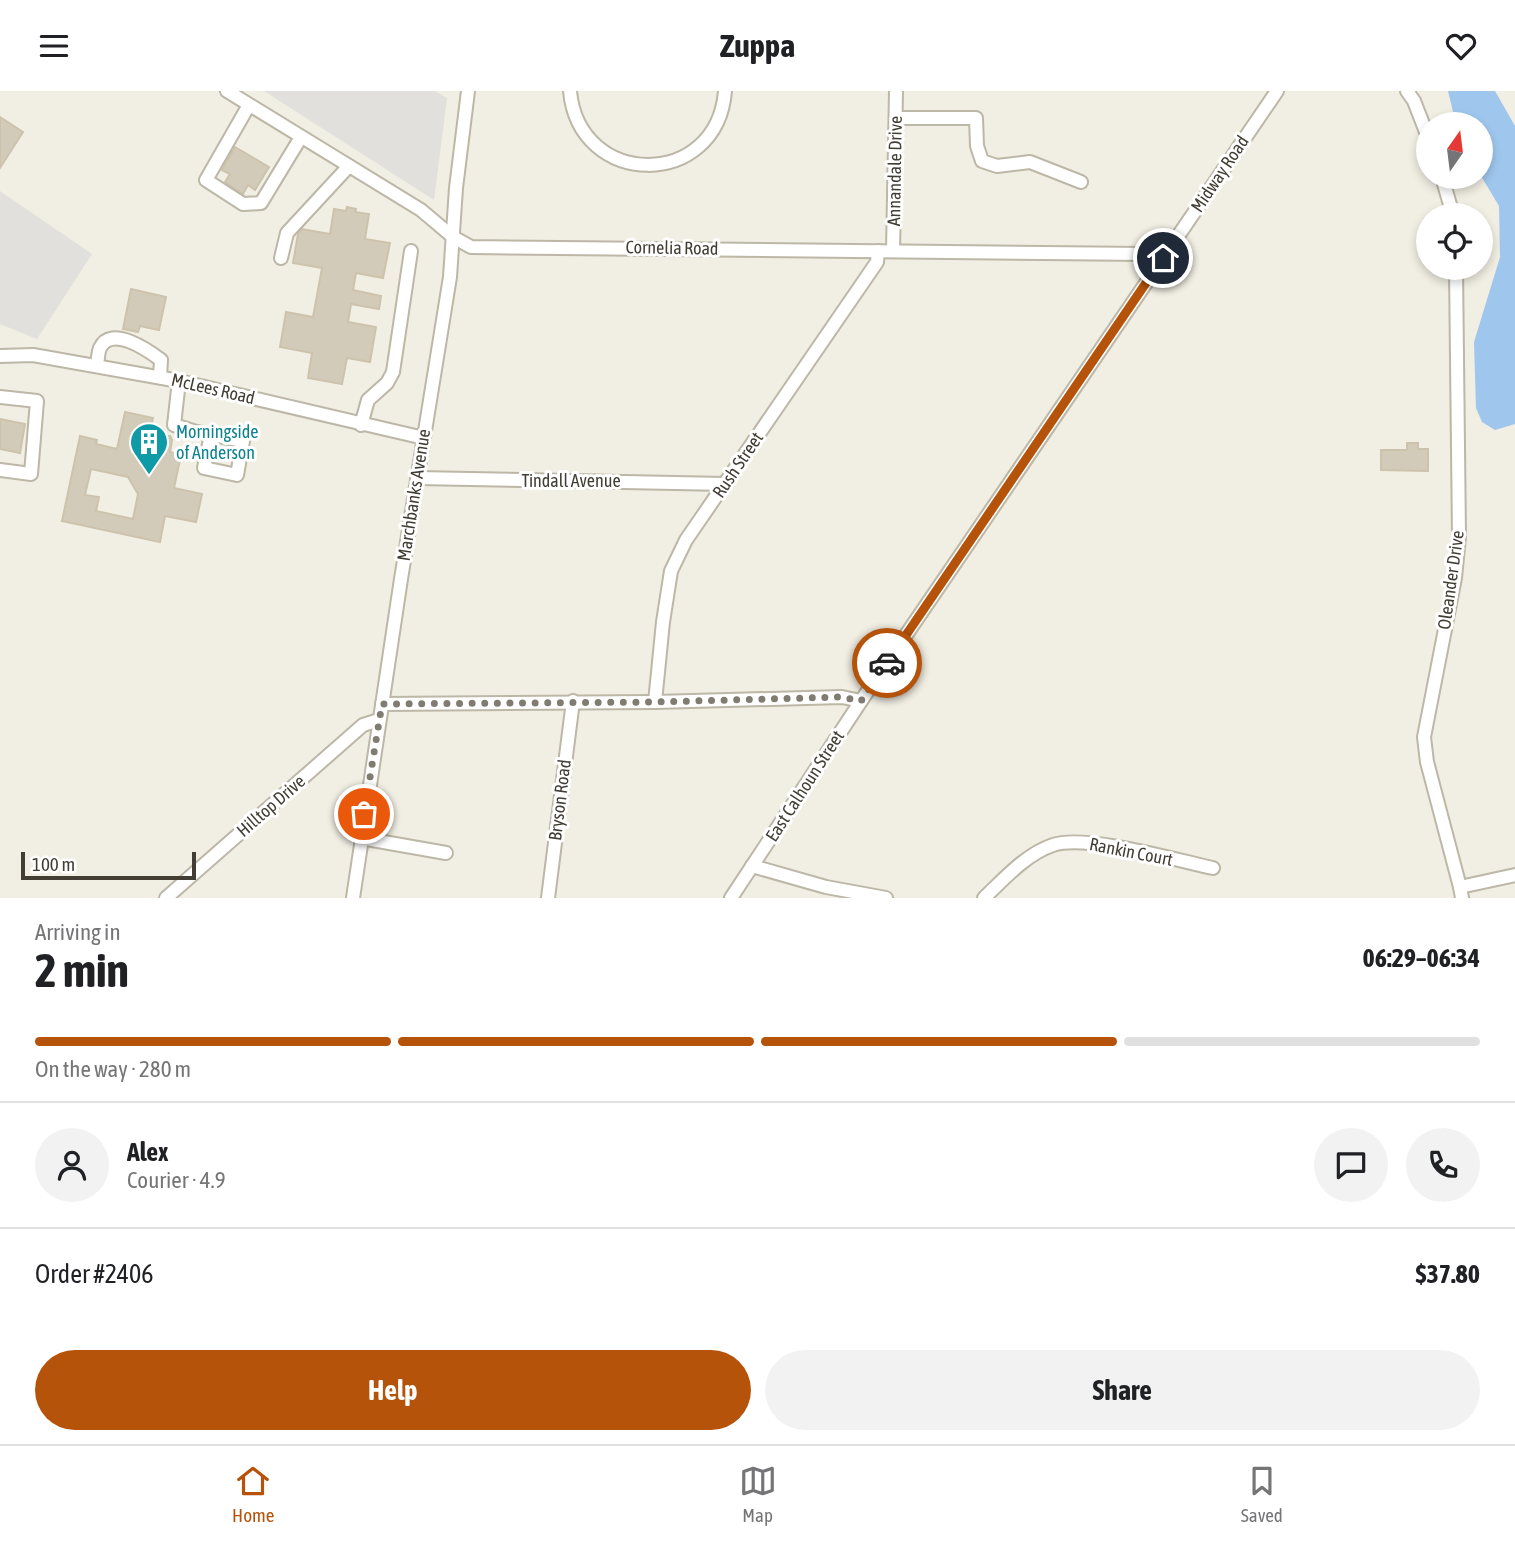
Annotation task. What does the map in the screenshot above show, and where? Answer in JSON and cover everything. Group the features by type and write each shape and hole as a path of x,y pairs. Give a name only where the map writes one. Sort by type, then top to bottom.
{"street":[{"name":"Cornelia Road","path":"227,91 422,211 471,247 1146,254 1163,258"},
{"name":"Marchbanks Avenue","path":"353,898 450,277 456,188 468,91"},
{"path":"570,91 574,114 580,127 597,147 608,155 628,162 659,165 699,148 723,110 725,91"},
{"name":"Annandale Drive","path":"894,251 896,91"},
{"name":"Midway Road","path":"1163,258 1277,91"},
{"path":"1407,91 1418,112"},
{"path":"250,105 206,180 243,204 261,203 301,137"},
{"path":"896,118 976,118 977,146 982,161 997,166 1030,162 1081,182"},
{"path":"281,258 287,233 349,166"},
{"path":"362,425 368,400 387,383 393,372 411,251"},
{"name":"Rush Street","path":"655,702 671,571 686,540 877,262 878,251"},
{"name":"East Calhoun Street","path":"730,898 1163,258"},
{"name":"Oleander Drive","path":"1457,280 1459,537 1455,578 1424,737 1427,762 1461,892 1515,876"},
{"path":"97,365 100,348 105,342 115,338 132,342 161,360 160,377"},
{"name":"McLees Road","path":"0,356 33,355 160,377 424,438"},
{"path":"179,381 174,425 211,435"},
{"path":"0,397 37,401 31,474 0,470"},
{"name":"Tindall Avenue","path":"417,478 726,484"},
{"path":"382,704 655,702 842,697 861,701"},
{"name":"Bryson Road","path":"548,898 573,701"},
{"name":"Hilltop Drive","path":"166,898 363,725 379,720"},
{"path":"361,838 446,853"},
{"name":"Rankin Court","path":"984,898 1033,855 1067,842 1090,842 1213,868"},
{"path":"752,866 827,887 886,898"}],"shaded area":[{"path":"264,91 435,91 447,98 434,200"},
{"path":"0,191 92,254 37,339 0,324"}],"water":[{"path":"1448,91 1495,91 1515,126 1515,424 1495,430 1482,422 1476,408 1474,342 1500,257 1499,206 1489,189 1493,189 1493,112 1453,112"}],"building":[{"path":"0,117 23,132 0,168"},
{"path":"235,147 269,167 255,190 248,185 243,194 225,182 230,174 222,170"},
{"path":"347,207 356,209 355,212 369,214 365,239 390,243 383,278 356,273 353,290 381,296 379,309 351,304 348,322 376,327 370,362 347,358 342,384 308,378 312,353 280,347 286,312 313,317 322,268 293,263 298,234 302,229 330,234 334,209 346,211"},
{"path":"131,289 166,297 159,330 140,326 138,332 123,329"},
{"name":"Morningside of Anderson","path":"125,412 153,418 147,444 170,436 170,452 181,455 174,488 202,494 196,522 165,516 160,542 62,521 80,436 97,440 96,444 117,449","holes":["91,469 128,477 138,494 133,519 96,511 99,497 85,495"]},
{"path":"0,419 25,424 20,453 0,449"},
{"path":"1407,443 1418,443 1418,449 1428,449 1428,471 1381,470 1381,450 1407,450"}],"way so far":[{"path":"364,814 382,704 655,702 842,697 861,701 887,663"}],"place":[{"name":"Morningside of Anderson","path":"149,476"}],"route":[{"path":"887,663 1163,258"}]}
